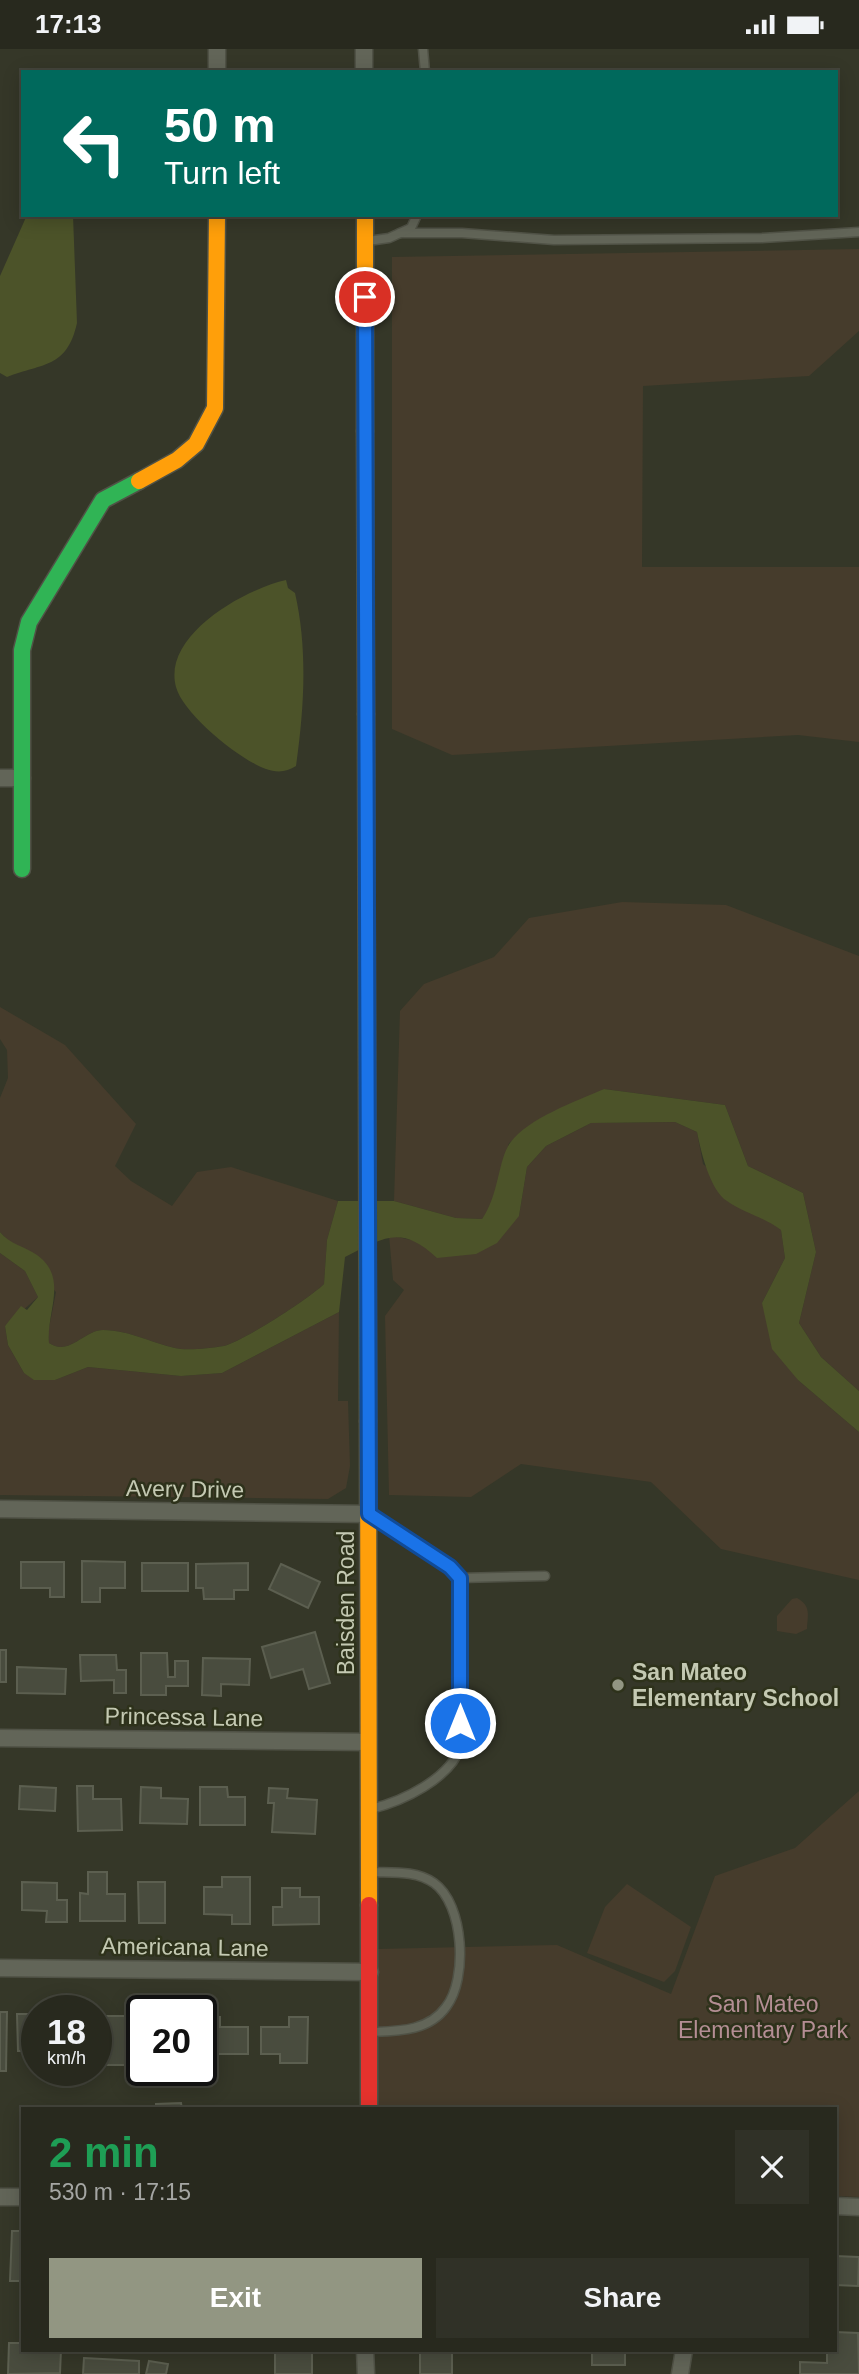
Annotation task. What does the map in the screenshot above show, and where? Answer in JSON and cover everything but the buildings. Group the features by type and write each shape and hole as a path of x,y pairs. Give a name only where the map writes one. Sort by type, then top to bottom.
{"street":[{"path":"217,49 217,70"},
{"path":"364,49 364,70"},
{"path":"22,869 22,650 29,622 103,500 177,460 196,444 206,431 215,408 217,217"},
{"name":"Baisden Road","path":"365,217 369,2107"},
{"path":"0,778 22,778"},
{"name":"Avery Drive","path":"0,1509 369,1514"},
{"name":"Princessa Lane","path":"0,1738 368,1742"},
{"name":"Americana Lane","path":"0,1968 370,1972"},
{"path":"0,2197 21,2197"},
{"path":"837,2206 859,2207"},
{"path":"365,2352 366,2374"},
{"path":"680,2374 684,2352"}],"lane":[{"path":"423,49 425,70"},
{"path":"365,241 411,228 416,217"},
{"path":"400,233 462,233 554,240 762,238 859,232"},
{"path":"368,1810 391,1804 456,1761 461,1746 460,1578 450,1567 369,1514"},
{"path":"460,1578 545,1576"},
{"path":"369,1872 415,1874 435,1884 450,1902 458,1919 458,1981 446,2008 419,2028 369,2032"}],"green space":[{"path":"859,249 859,331 809,376 643,386 642,567 859,567 859,742 798,735 452,755 392,729 392,257"},
{"path":"622,902 726,905 859,956 859,1391 821,1357 799,1323 816,1252 803,1193 748,1166 725,1105 604,1089 509,1143 493,1205 482,1219 456,1218 394,1201 400,1011 424,984 494,957 529,918"},
{"path":"0,1007 65,1045 136,1124 115,1166 131,1181 172,1206 197,1172 231,1167 338,1201 327,1240 324,1284 276,1319 224,1346 181,1349 123,1332 103,1330 63,1347 49,1343 48,1333 56,1292 0,1232 0,1098 8,1078 7,1050 0,1039"},
{"path":"675,1122 697,1132 703,1164 781,1230 785,1258 762,1303 798,1380 859,1432 859,1580 721,1549 651,1482 521,1464 471,1497 389,1495 385,1316 404,1290 393,1280 389,1235 420,1242 519,1216 527,1167 546,1146 591,1123"},
{"path":"0,1253 25,1271 38,1297 5,1326 8,1345 24,1373 55,1380 88,1367 181,1376 222,1373 339,1312 338,1401 348,1401 350,1466 346,1488 328,1499 0,1495"},
{"path":"797,1598 807,1607 807,1629 796,1634 777,1631 777,1616 792,1599"},
{"name":"San Mateo Elementary Park","path":"859,1791 859,2197 837,2196 837,2107 378,2107 378,1949 557,1945 671,1994 715,1876 795,1848"},
{"path":"627,1884 691,1927 675,1971 664,1982 587,1953 605,1907"}],"shaded area":[{"path":"26,217 73,217 77,323 73,338 52,362 7,377 0,373 0,276"},
{"path":"286,580 288,588 295,593 299,614 303,701 296,766 278,771 266,769 242,756 214,735 189,710 176,687 175,668 182,650 210,617 250,593"},
{"path":"604,1089 725,1105 748,1166 803,1193 816,1252 799,1323 821,1357 859,1391 859,1432 798,1380 772,1349 762,1303 785,1258 781,1230 721,1196 707,1170 697,1132 675,1122 591,1123 546,1146 527,1167 519,1216 497,1243 476,1254 437,1258 412,1241 392,1238 371,1244 345,1257 339,1312 222,1373 181,1376 88,1367 55,1380 34,1380 24,1373 8,1345 5,1326 21,1306 27,1310 38,1297 25,1271 0,1253 0,1232 8,1240 37,1255 47,1264 52,1274 54,1296 49,1343 63,1347 103,1330 123,1332 181,1349 224,1346 276,1319 324,1284 327,1240 338,1201 394,1201 456,1218 482,1219 492,1199 506,1150 518,1134 554,1111"}],"traffic: fast":[{"path":"22,869 22,650 29,622 103,500 139,481"},
{"path":"366,714 368,1421"}],"traffic: slow":[{"path":"139,481 177,460 196,444 215,408 217,217"},
{"path":"365,217 365,431"},
{"path":"368,1421 369,1905"}],"traffic: jam":[{"path":"365,431 366,714"},
{"path":"369,1905 369,2107"}],"place":[{"name":"San Mateo Elementary School","path":"618,1685"}],"route":[{"path":"365,297 369,1514 450,1567 460,1578 460,1723"}]}
